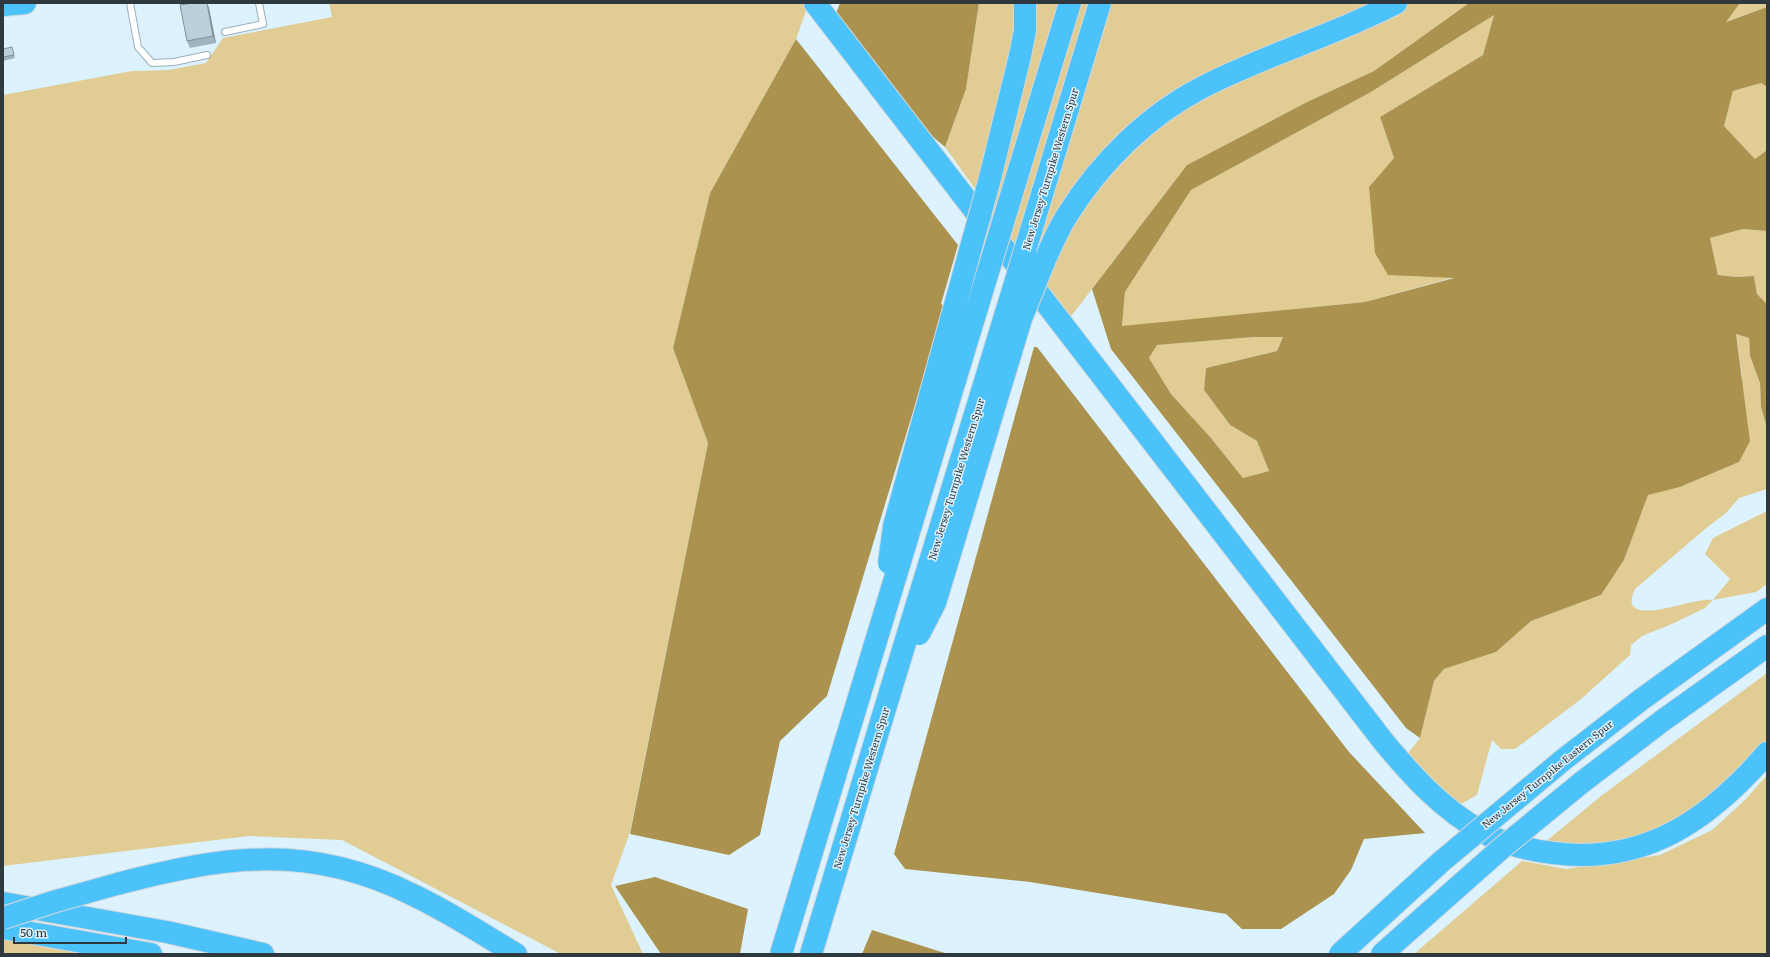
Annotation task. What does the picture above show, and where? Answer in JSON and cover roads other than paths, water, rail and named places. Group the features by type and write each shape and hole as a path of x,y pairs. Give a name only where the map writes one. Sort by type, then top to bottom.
{"highway":[{"path":"3,5 25,3"},
{"path":"815,3 1383,741 1411,774 1451,811 1481,832 1530,850 1580,856 1625,851 1670,834 1699,817 1732,791 1767,753"},
{"path":"879,632 894,526 988,182 1020,56 1025,30 1025,3"},
{"path":"781,954 1070,3"},
{"name":"New Jersey Turnpike Western Spur","path":"811,954 1100,3"},
{"path":"891,689 935,603 1021,319 1046,257 1067,216 1091,181 1131,138 1162,113 1201,88 1232,73 1344,28 1396,3"},
{"name":"New Jersey Turnpike Eastern Spur","path":"1340,954 1448,856 1563,760 1672,677 1767,609"},
{"path":"1382,954 1503,847 1581,783 1662,721 1767,646"},
{"path":"4,909 56,901 116,884 222,861 280,858 305,861 361,873 400,888 516,954"},
{"path":"4,909 160,931 263,954"},
{"path":"3,928 151,954"}],"lane":[{"path":"130,3 138,47 152,63 174,62 207,55"},
{"path":"225,32 263,24 259,3"}]}
